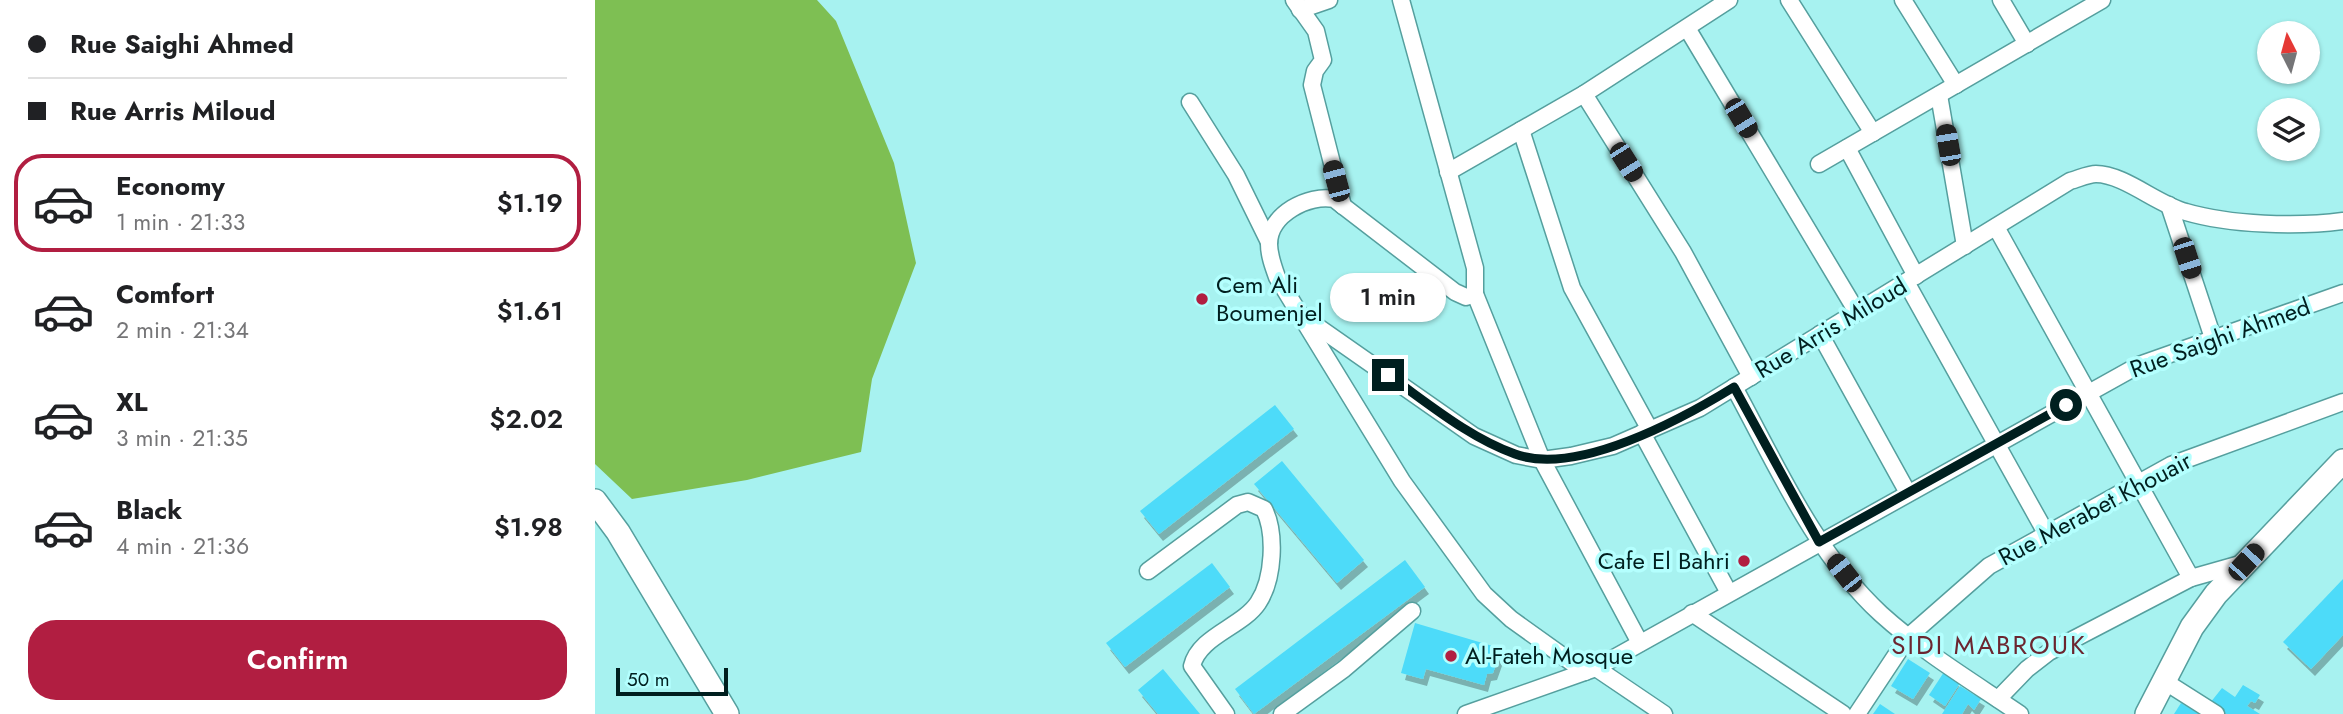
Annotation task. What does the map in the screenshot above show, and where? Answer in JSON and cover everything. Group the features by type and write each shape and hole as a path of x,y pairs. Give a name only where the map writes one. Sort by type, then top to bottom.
{"street":[{"path":"1329,0 1297,5 1316,31 1323,60 1315,71 1312,85 1343,206"},
{"path":"1401,0 1475,268 1475,294 1542,460 1640,643"},
{"path":"1448,172 1584,94 1729,0"},
{"path":"1789,0 1873,133"},
{"path":"1903,0 1956,85"},
{"path":"2001,0 2027,44"},
{"path":"1819,164 2102,0"},
{"path":"1686,27 1857,312"},
{"path":"1584,94 1683,252 1751,377"},
{"path":"1939,95 1965,246"},
{"path":"1190,102 1236,174 1269,242 1277,276 1402,481 1484,594 1511,619 1664,714"},
{"path":"1521,130 1572,288 1729,593"},
{"path":"1847,148 1911,279 2046,533"},
{"name":"Rue Arris Miloud","path":"1301,314 1474,436 1516,455 1542,460 1613,446 1700,408 2070,181 2096,174 2117,179 2184,212 2213,218 2283,223 2343,221"},
{"path":"1269,242 1282,217 1305,201 1320,197 1334,200 1455,292 1466,297 1475,294"},
{"path":"2169,205 2213,338"},
{"path":"1996,227 2191,578"},
{"name":"Rue Saighi Ahmed","path":"1466,714 1591,670 2139,365 2343,293"},
{"path":"1821,334 1908,493"},
{"path":"1734,387 1819,542 1880,612 1908,637 2020,714"},
{"name":"Rue Merabet Khouair","path":"1857,714 1908,637 1989,566 2139,481 2239,437 2343,402"},
{"path":"2147,714 2192,627 2215,594 2343,461"},
{"path":"595,501 618,532 727,714"},
{"path":"1148,571 1237,505 1248,502 1264,509 1272,524 1272,558 1258,603 1198,651 1192,666 1226,714"},
{"path":"1998,699 2027,668 2049,652 2191,578 2246,562"},
{"path":"1282,714 1344,669 1412,611"},
{"path":"1692,613 1843,714"},
{"path":"2164,681 2216,714"}],"green space":[{"path":"595,0 817,0 836,21 894,163 916,263 872,379 861,452 747,480 632,499 595,464"}],"building":[{"path":"1275,405 1294,429 1159,534 1140,511"},
{"path":"1282,461 1364,560 1337,583 1254,484"},
{"path":"1405,560 1425,587 1254,714 1235,689"},
{"path":"1212,563 1230,587 1125,667 1106,643"},
{"path":"2343,579 2343,635 2311,669 2283,642"},
{"name":"Al-Fateh Mosque","path":"1415,623 1496,647 1498,659 1493,673 1487,674 1484,685 1426,669 1423,679 1401,673"},
{"path":"1908,659 1930,673 1913,699 1891,686"},
{"path":"1163,669 1200,714 1158,714 1138,690"},
{"path":"1944,672 1960,683 1945,706 1929,695"},
{"path":"2243,685 2260,695 2255,703 2251,701 2247,706 2260,714 2227,714 2210,703 2222,688 2235,697"},
{"path":"1960,686 1981,699 1974,710 1968,704 1962,714 1942,714"},
{"path":"2181,703 2199,714 2174,714"},
{"path":"1880,704 1895,714 1873,714"}],"place":[{"name":"Cem Ali Boumenjel","path":"1202,299"},
{"name":"Cafe El Bahri","path":"1744,561"},
{"name":"Al-Fateh Mosque","path":"1451,656"}],"district":[{"name":"SIDI MABROUK","path":"1989,645"}],"route":[{"path":"1388,375 1474,436 1516,455 1542,460 1613,446 1700,408 1734,387 1819,542 2066,405"}]}
